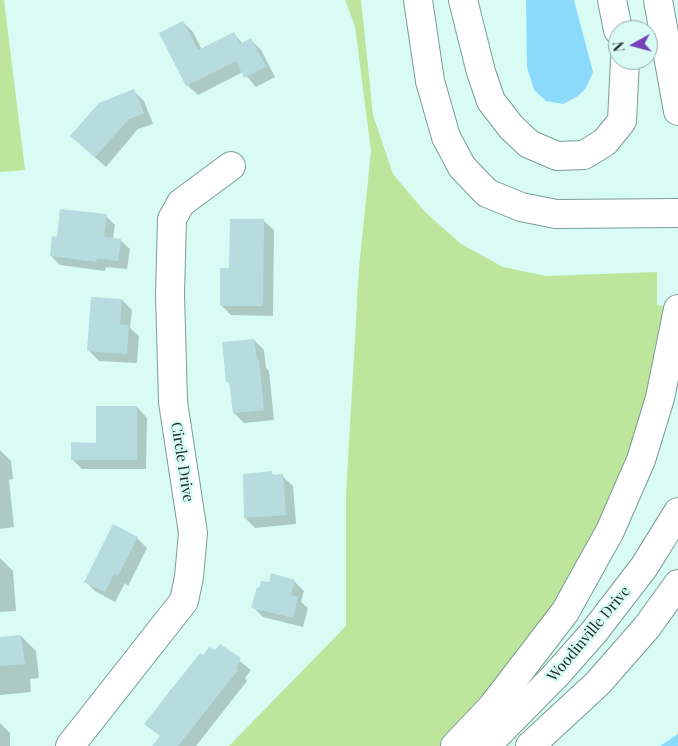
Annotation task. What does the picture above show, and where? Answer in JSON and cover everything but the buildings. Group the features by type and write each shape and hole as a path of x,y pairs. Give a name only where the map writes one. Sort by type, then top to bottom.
{"main road":[{"path":"418,0 430,81 446,137 462,166 487,193 521,207 556,214 678,213"},
{"path":"463,0 481,72 491,101 510,127 529,144 557,156 584,155 606,142 622,121 625,70"},
{"path":"612,0 616,20"},
{"path":"658,0 678,110"},
{"name":"Circle Drive","path":"70,746 184,601 189,577 193,533 173,402 170,294 172,219 181,203 231,166"},
{"path":"455,746 492,707 565,612 610,531 647,442 660,398 678,309"},
{"name":"Woodinville Drive","path":"486,746 556,676 594,632 644,568 678,512"},
{"path":"530,746 598,683 646,627 678,584"}],"green space":[{"path":"0,0 4,0 25,170 0,172"},
{"path":"345,0 361,0 373,115 393,174 425,212 461,244 503,267 546,276 657,272 657,305 678,309 610,531 455,746 229,746 346,626 346,495 359,268 371,151 355,26"}],"water":[{"path":"526,0 574,0 593,72 586,88 578,96 563,104 546,101 534,90 527,67"},
{"path":"678,734 678,746 660,746"}]}
